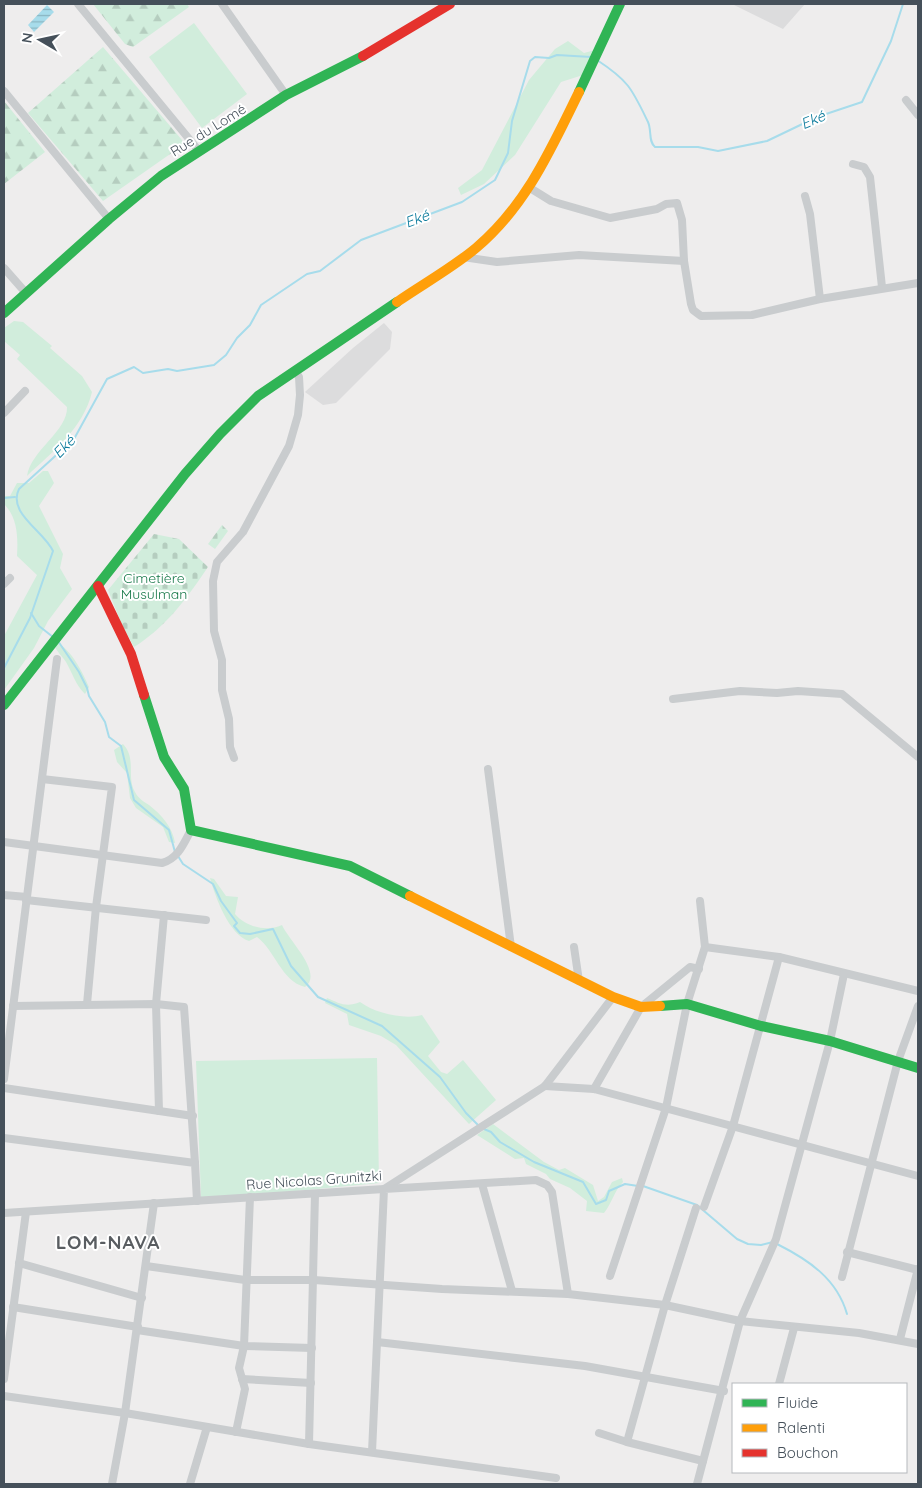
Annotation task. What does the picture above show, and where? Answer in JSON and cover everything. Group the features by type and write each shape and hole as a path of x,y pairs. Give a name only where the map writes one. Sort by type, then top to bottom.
{"street":[{"path":"78,4 199,151"},
{"path":"222,4 286,95"},
{"name":"Rue du Lomé","path":"4,313 149,185 286,95 359,58 450,4"},
{"path":"4,705 51,641 98,586 220,433 258,396 463,257 498,228 530,188 593,66 619,4"},
{"path":"4,91 109,219"},
{"path":"906,100 918,115"},
{"path":"853,164 864,167 870,177 882,288"},
{"path":"530,188 550,201 610,218 657,209 666,204 677,204 682,220 684,261 690,304 692,310 700,316 752,315 820,299 918,284"},
{"path":"805,196 810,214 820,299"},
{"path":"463,257 497,262 579,255 684,261"},
{"path":"4,268 26,293"},
{"path":"234,758 230,747 229,719 222,690 222,660 214,631 213,581 217,562 243,532 289,446 298,415 300,395 299,377 295,371"},
{"path":"4,413 25,391"},
{"path":"4,842 162,863 169,861 178,853 190,830 184,789 164,757 131,654 98,586"},
{"path":"4,1078 57,659"},
{"path":"673,699 740,692 777,693 798,691 842,694 918,757"},
{"path":"488,769 511,947"},
{"path":"42,780 112,787 96,907 87,1004"},
{"path":"190,830 350,866 579,981 613,997 641,1007 687,1004 761,1026 830,1041 918,1068"},
{"path":"4,895 206,920"},
{"path":"610,1276 642,1186 666,1108 687,1004 705,947 700,901"},
{"path":"159,1111 156,1004 164,915"},
{"path":"574,947 579,981"},
{"path":"705,947 779,957 918,991"},
{"path":"627,1442 665,1305 700,1207 733,1126 779,957"},
{"path":"594,1089 641,1007 690,967 699,969"},
{"path":"697,1484 724,1391 740,1321 774,1242 830,1041 844,974"},
{"name":"Rue Nicolas Grunitzki","path":"4,1213 384,1190 545,1086 613,997"},
{"path":"13,1006 156,1004 184,1007 193,1116 197,1200"},
{"path":"842,1277 898,1061 918,1006"},
{"path":"545,1086 594,1089 918,1176"},
{"path":"4,1088 193,1116"},
{"path":"4,1138 195,1163"},
{"path":"372,1452 384,1190 536,1180 547,1185 552,1192 568,1294"},
{"path":"482,1184 512,1291"},
{"path":"309,1444 312,1383 315,1194"},
{"path":"236,1432 245,1389 239,1368 244,1346 245,1280 250,1197"},
{"path":"112,1484 138,1329 154,1203"},
{"path":"4,1379 26,1212"},
{"path":"847,1252 918,1270 900,1339"},
{"path":"19,1263 142,1298"},
{"path":"146,1266 245,1280 314,1280 568,1294 665,1305 740,1321 794,1328 859,1333 900,1339 918,1344"},
{"path":"13,1307 244,1346 312,1348"},
{"path":"779,1383 794,1328"},
{"path":"377,1342 586,1366 724,1391"},
{"path":"242,1379 312,1383"},
{"path":"4,1396 125,1413 309,1444 556,1478"},
{"path":"190,1484 207,1427"},
{"path":"600,1433 627,1442 703,1461"}],"shaded area":[{"path":"732,4 805,4 783,29"},
{"path":"384,323 392,332 390,349 336,403 323,405 305,392 353,348"}],"green space":[{"path":"93,4 187,4 189,7 133,47 125,44"},
{"path":"194,23 247,94 202,128 149,57"},
{"path":"568,41 584,53 595,50 583,75 561,82 515,155 484,184 461,195 458,188 482,170 529,80 555,49"},
{"path":"103,47 182,140 183,145 103,201 28,113"},
{"path":"4,101 45,152 4,184"},
{"path":"14,321 23,322 52,346 50,348 82,376 92,392 82,417 74,428 57,448 27,476 35,458 62,424 66,416 67,407 17,359 20,355 4,341 4,328"},
{"path":"43,471 48,471 54,483 39,506 63,554 60,568 72,589 48,621 34,648 4,690 4,636 37,575 17,556 15,522 4,504 4,496 10,496 17,483 29,483"},
{"path":"222,525 228,531 215,549 208,544"},
{"name":"Cimetière Musulman","path":"154,534 179,539 208,567 184,601 166,621 134,647 122,625 108,590"},
{"path":"57,643 67,650 80,669 89,687 85,694 76,683 66,662 55,647 54,645"},
{"path":"123,744 130,756 131,780 135,792 139,798 154,809 166,822 172,832 175,843 169,842 163,827 136,808 130,798 127,773 117,762 114,750"},
{"path":"210,878 214,879 226,896 238,897 235,914 245,922 263,928 282,925 308,965 310,981 305,987 297,984 284,972 269,949 257,937 249,941 235,931 215,895"},
{"path":"327,998 347,1005 360,1002 381,1012 398,1016 422,1015 440,1042 428,1056 441,1072 447,1074 463,1060 496,1100 469,1124 396,1045 381,1036 349,1025 347,1014 325,1003"},
{"path":"377,1058 379,1183 275,1193 201,1197 196,1061"},
{"path":"493,1124 544,1162 559,1170 565,1168 593,1185 598,1201 604,1197 612,1182 622,1178 623,1182 604,1213 586,1211 587,1201 570,1188 550,1179 546,1174 526,1164 524,1158 515,1159 477,1135"}],"water":[{"path":"47,5 54,12 34,32 28,25"}],"waterway":[{"name":"Eké","path":"597,60 623,80 633,93 648,122 652,142 655,147 698,147 718,151 767,141 817,117 862,102 891,41 903,4"},
{"name":"Eké","path":"4,668 30,618 53,551 22,514 17,498 19,489 74,439 107,379 134,367 143,373 168,369 177,371 214,365 226,355 237,338 250,325 261,305 307,274 320,271 361,240 462,202 495,180 508,153 512,121 530,61 535,57 549,58 557,55 591,57"},
{"path":"4,498 15,497"},
{"path":"31,613 39,626 53,637"},
{"path":"58,641 79,672 89,696 105,722 109,737 121,746 134,800 169,830 175,852"},
{"path":"178,856 183,864 213,884 221,901 237,923 234,926 240,933 250,934 273,929 291,966 318,997 382,1026 440,1077 466,1113 478,1125"},
{"path":"484,1129 491,1132 500,1142 534,1162 583,1182 596,1204 606,1200 609,1191 625,1184 638,1186"},
{"path":"643,1186 697,1205 737,1239 748,1244 761,1245 773,1242"},
{"path":"777,1244 811,1264 820,1272 836,1291 847,1314"}],"traffic: fast":[{"path":"579,92 620,4"},
{"path":"4,313 109,219 161,176 286,95 363,56"},
{"path":"4,705 185,474 220,434 258,396 397,302"},
{"path":"144,695 164,757 184,789 191,830 350,866 410,896"},
{"path":"660,1006 687,1004 761,1026 830,1041 918,1068"}],"traffic: slow":[{"path":"397,302 467,255 494,232 536,176 579,92"},
{"path":"410,896 613,997 641,1007 660,1006"}],"traffic: jam":[{"path":"363,56 450,4"},
{"path":"98,586 131,654 144,695"}],"district":[{"name":"LOM-NAVA","path":"108,1242"}]}
